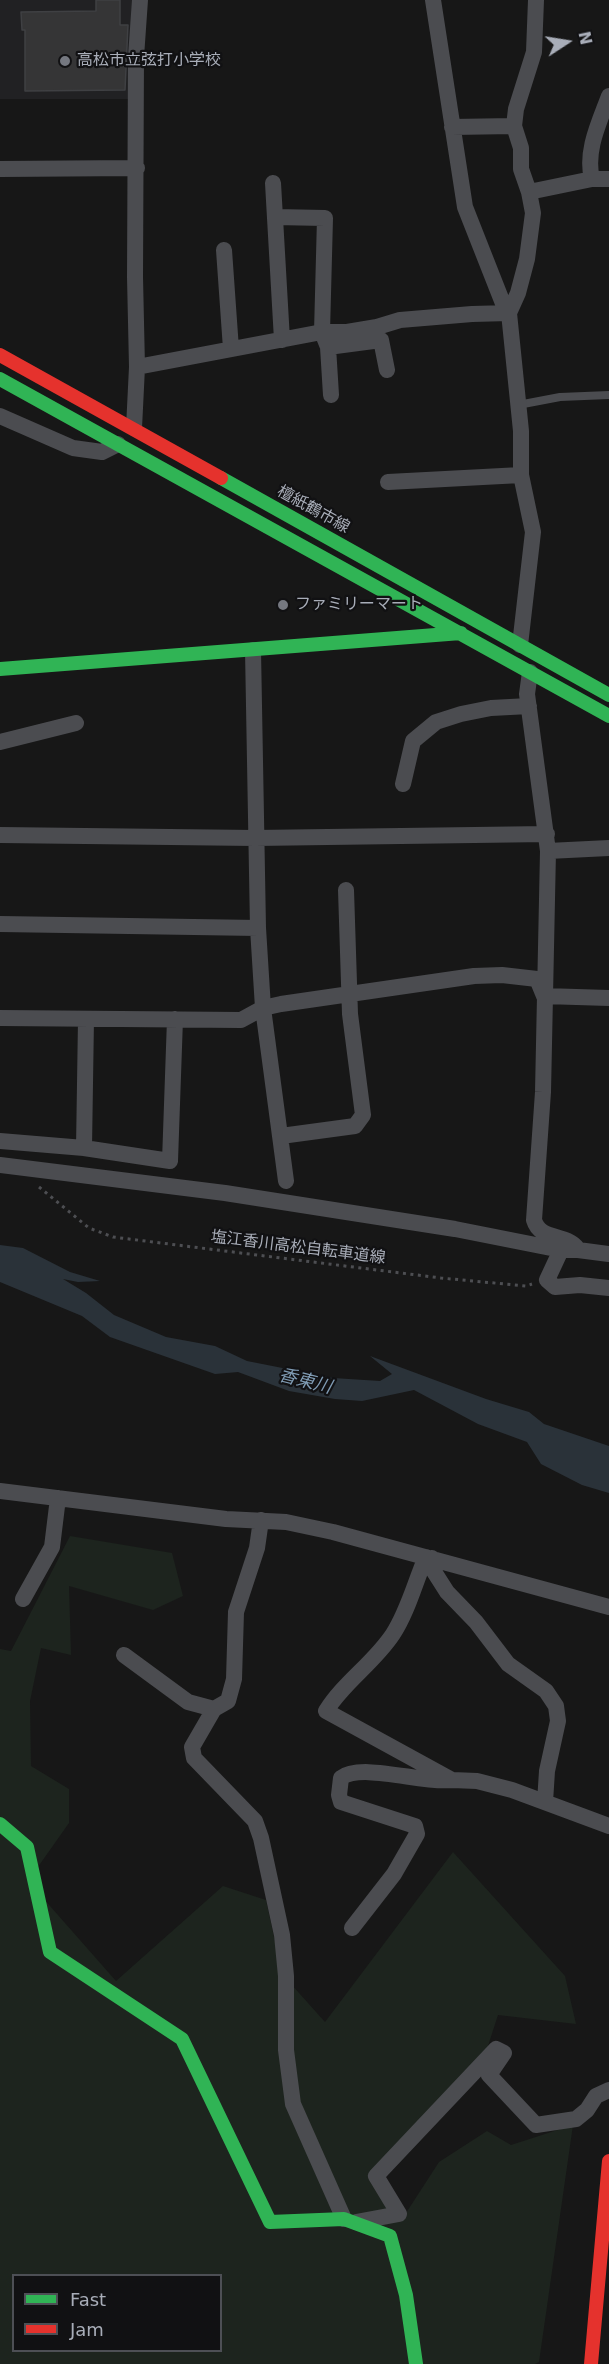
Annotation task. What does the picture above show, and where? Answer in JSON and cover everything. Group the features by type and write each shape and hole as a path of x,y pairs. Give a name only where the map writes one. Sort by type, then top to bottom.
{"street":[{"path":"134,428 137,367 136,57 140,0"},
{"path":"433,0 465,207 504,306 509,313"},
{"path":"520,645 533,531 521,475 521,431 509,313 518,293 527,259 533,213 521,169 521,148 514,126 516,109 534,52 536,0"},
{"path":"601,179 589,165 593,142 609,96"},
{"path":"452,127 514,126"},
{"path":"0,169 136,168"},
{"path":"529,192 601,179"},
{"path":"273,183 282,340"},
{"path":"275,217 325,218 325,339 331,395"},
{"path":"224,250 231,349"},
{"path":"325,339 399,320 509,313"},
{"path":"137,367 282,340 325,339 381,340 387,370"},
{"name":"檀紙鶴市線","path":"0,355 609,695"},
{"path":"0,379 609,716"},
{"path":"0,416 73,448 102,452 118,444"},
{"path":"388,482 521,475"},
{"path":"0,669 496,631"},
{"path":"253,650 258,928 263,1008 286,1181"},
{"path":"530,672 527,694 547,842 543,1092 534,1220 536,1227 543,1233 573,1242 579,1250"},
{"path":"403,784 413,741 436,722 491,708 529,706"},
{"path":"0,742 76,723"},
{"path":"0,835 547,842 609,848"},
{"path":"281,1136 355,1126 363,1115 350,1014 346,890"},
{"path":"0,924 258,928"},
{"path":"0,1018 241,1020 263,1008 474,976 502,975 537,979 544,996"},
{"path":"544,996 609,998"},
{"path":"84,1148 87,1019"},
{"path":"0,1141 84,1148 170,1161 175,1019"},
{"path":"0,1165 225,1193 455,1229 561,1250 609,1254"},
{"path":"561,1250 547,1280 555,1287 580,1285 609,1288"},
{"path":"0,1491 226,1519 286,1522 429,1557 609,1607"},
{"path":"23,1599 52,1547 58,1498"},
{"path":"261,1520 257,1548 236,1612 234,1679 228,1701 214,1709 192,1747 194,1758 255,1821 261,1838 282,1935 286,1976 286,2050 293,2104 348,2221 390,2236 406,2295 416,2364"},
{"path":"429,1557 393,1635 336,1696 326,1711 452,1780"},
{"path":"429,1557 433,1570 447,1592 476,1622 508,1664 546,1691 556,1706 558,1721 547,1771 545,1802"},
{"path":"124,1655 188,1702 214,1709"},
{"path":"352,1928 394,1874 417,1834 415,1826 341,1802 339,1795 341,1779 346,1774 383,1773 438,1782 477,1781 512,1790 609,1826"},
{"path":"0,1824 27,1847 50,1952 182,2039 270,2222 348,2221 399,2214 376,2176 496,2049 504,2053 489,2075 536,2125 576,2119 587,2110 596,2096 609,2090"},
{"path":"591,2364 609,2160"}],"lane":[{"path":"518,405 560,397 609,395"}],"path":[{"name":"塩江香川高松自転車道線","path":"37,1185 89,1227 113,1237 441,1278 526,1286 547,1280"}],"shaded area":[{"name":"高松市立弦打小学校","path":"0,0 134,0 131,99 0,99"},
{"path":"70,1536 172,1553 183,1596 153,1610 69,1586 71,1655 41,1648 30,1701 31,1766 69,1789 69,1823 28,1881 116,1981 223,1886 266,1900 282,1974 325,2022 453,1852 565,1976 576,2024 498,2015 487,2049 372,2174 406,2213 439,2162 487,2131 511,2145 573,2125 539,2362 535,2364 0,2364 0,1649 11,1651"}],"water":[{"name":"香東川","path":"0,1245 23,1248 70,1272 100,1281 78,1282 63,1279 86,1293 114,1315 166,1337 215,1346 247,1361 333,1378 380,1381 392,1374 370,1356 486,1399 529,1412 544,1424 609,1446 609,1493 582,1485 541,1464 527,1442 478,1424 414,1390 362,1401 289,1391 238,1372 215,1374 110,1337 82,1316 0,1282"}],"building":[{"name":"高松市立弦打小学校","path":"96,0 120,0 120,25 128,25 125,90 25,91 25,30 22,30 21,12 96,11"}],"traffic: fast":[{"path":"0,379 609,716"},
{"path":"221,478 609,695"},
{"path":"0,669 461,633"},
{"path":"0,1824 27,1847 50,1952 182,2039 270,2222 344,2219 390,2236 406,2295 416,2364"}],"traffic: jam":[{"path":"0,355 221,478"},
{"path":"591,2364 609,2161"}],"place":[{"name":"高松市立弦打小学校","path":"65,61"},
{"name":"ファミリーマート","path":"283,605"}]}
